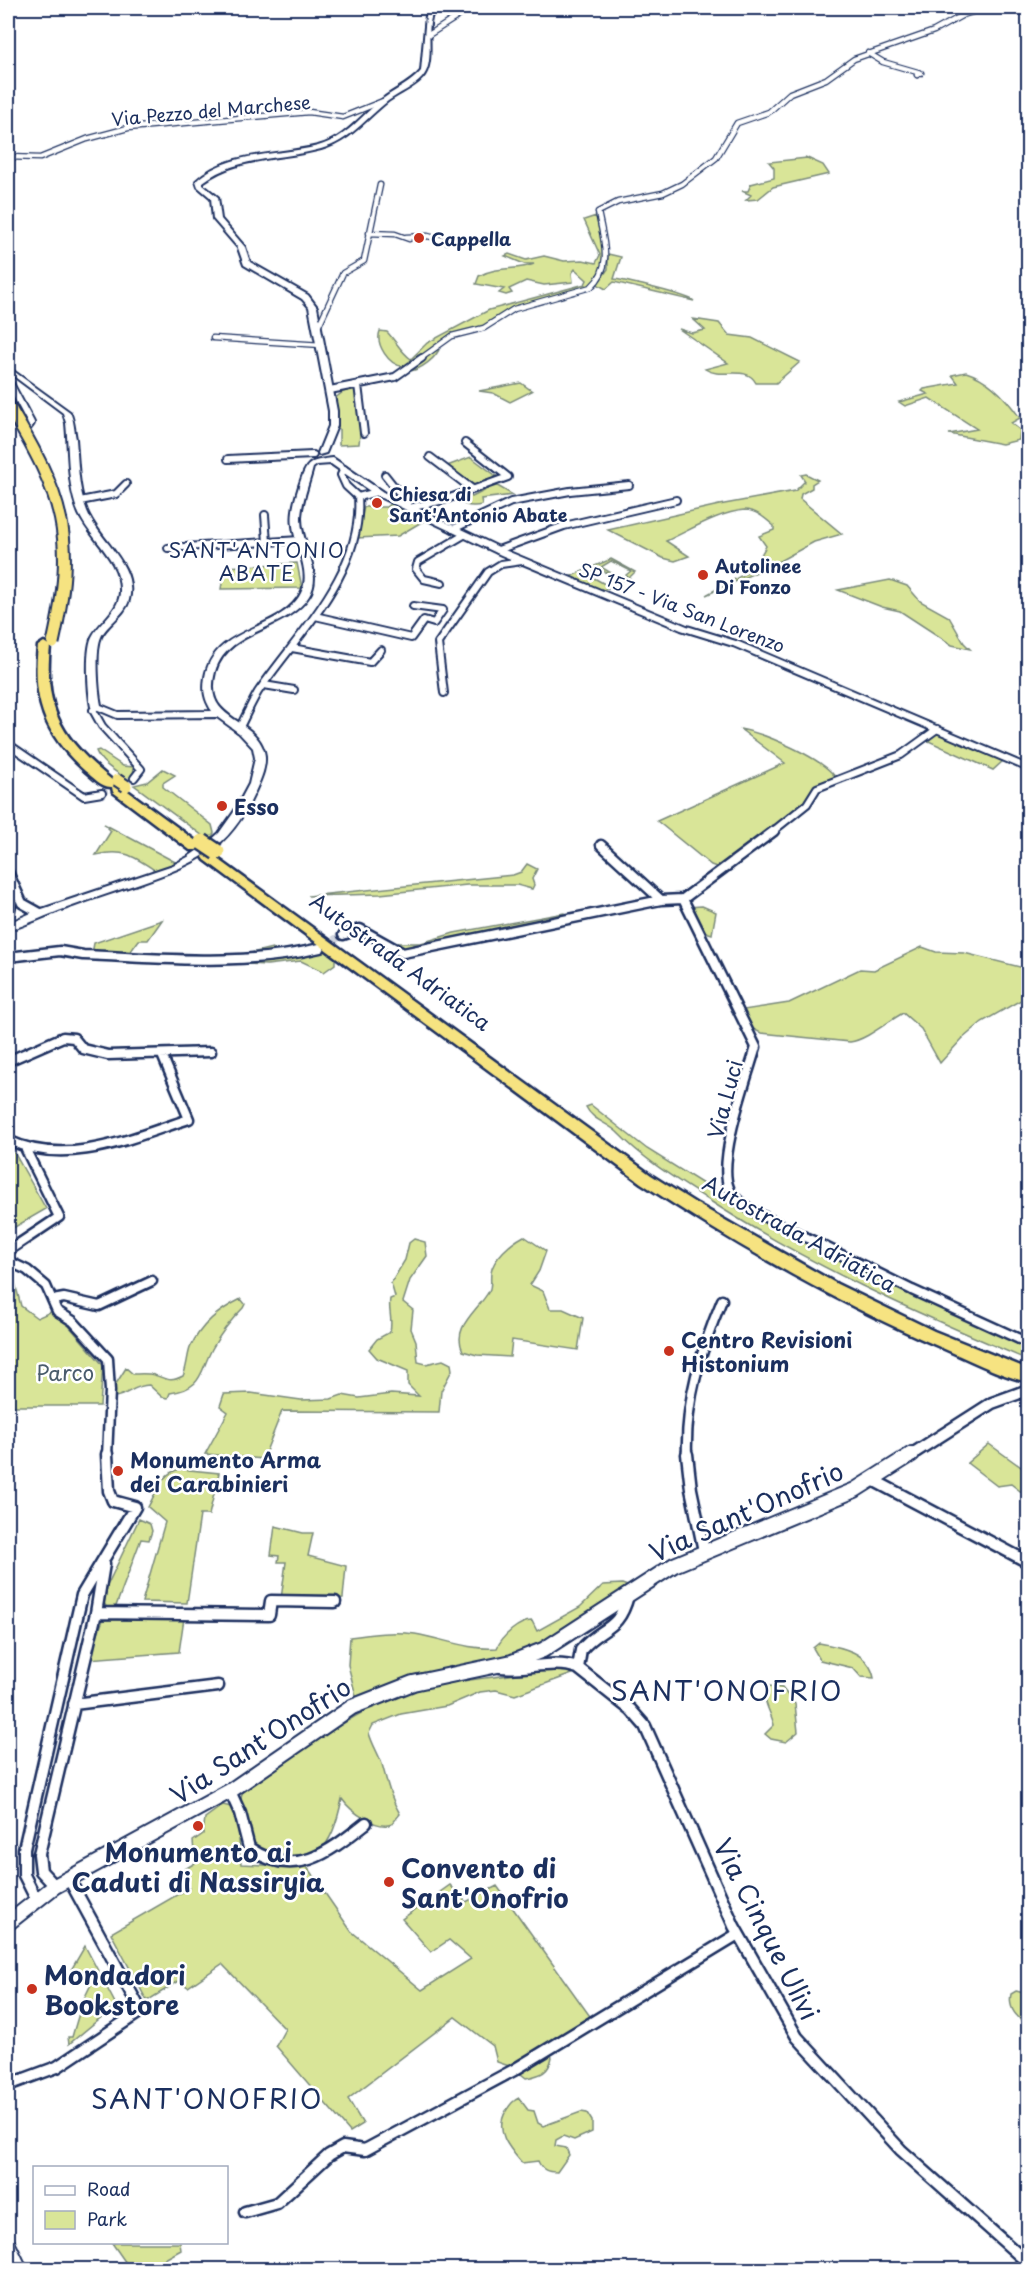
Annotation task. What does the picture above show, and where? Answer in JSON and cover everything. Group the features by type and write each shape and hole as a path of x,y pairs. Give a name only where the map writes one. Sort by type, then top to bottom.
{"highway":[{"name":"Autostrada Adriatica","path":"8,405 50,481 64,526 67,576 49,645"},
{"name":"Autostrada Adriatica","path":"8,418 43,482 57,535 57,585 41,690 51,722 80,759 199,844 609,1151 698,1213 766,1254 852,1300 939,1340 1027,1386"},
{"name":"Autostrada Adriatica","path":"213,855 694,1199 769,1245 850,1288 937,1329 1029,1366"}],"main road":[{"path":"8,927 40,913 148,879 188,862 215,843 258,779 262,760 259,749 239,729 218,714 212,702 208,684 211,669 218,655 250,632 281,616 304,597 309,581 296,524 309,467 317,457 333,426 330,390 313,307 309,301 247,263 239,243 218,219 214,197 200,186 199,181 206,175 240,162 302,153 349,135 383,101 424,71 429,15 435,8"},
{"path":"8,369 66,412 71,419 74,466 80,501 88,523 115,557 126,594 124,602 96,637 92,686 96,707 109,714 218,714"},
{"name":"SP 157 - Via San Lorenzo","path":"317,457 333,461 376,492 501,552 684,628 736,644 1029,768"},
{"path":"8,2247 19,2270"}],"street":[{"path":"427,36 471,8"},
{"path":"330,390 395,377 452,336 484,328 503,314 591,287 600,279 607,262 598,223 598,212 602,208 621,201 663,193 682,184 716,158 737,123 769,112 790,93 826,79 846,63 868,53 934,31 963,15 985,8"},
{"path":"868,53 883,62 919,71 921,73 917,75"},
{"name":"Via Pezzo del Marchese","path":"8,157 40,158 79,141 128,128 309,112 343,117 383,101"},
{"path":"318,327 343,273 364,261 380,185"},
{"path":"369,233 407,238 428,236 446,241"},
{"path":"213,338 322,345"},
{"path":"8,380 31,423 28,428"},
{"path":"358,385 364,433"},
{"path":"385,475 408,504 408,508 444,500 508,477 465,443"},
{"path":"228,459 317,457"},
{"path":"430,457 472,489"},
{"path":"239,729 264,685 333,592 350,548 359,510 358,497 341,475 344,469"},
{"path":"80,501 116,494 126,484"},
{"path":"453,529 511,502 570,491 629,485"},
{"path":"358,497 376,492"},
{"path":"501,564 501,552 531,535 563,525 676,500"},
{"path":"265,514 267,542"},
{"path":"442,583 424,579 416,569 418,562 464,535"},
{"path":"168,548 300,540"},
{"path":"444,693 437,651 438,643 488,572 501,564 522,561"},
{"path":"315,616 411,638 424,620 434,623 444,610 412,606"},
{"path":"292,648 370,662 381,650"},
{"path":"264,685 294,690"},
{"path":"8,744 84,796 118,785 141,769 128,749 101,726 93,710 96,707"},
{"path":"101,726 102,721 109,714"},
{"path":"343,935 354,929 360,929 403,953 661,900 683,899 722,873 807,804 817,788 901,754 937,729"},
{"path":"601,845 661,900"},
{"path":"8,872 14,891 16,915 22,921"},
{"name":"Via Luci","path":"683,899 756,1047 744,1085 726,1163 730,1190 740,1202 761,1215 912,1290 1029,1342"},
{"path":"16,902 28,910 40,913"},
{"path":"8,918 16,902"},
{"path":"8,957 60,951 83,955 229,962 292,955 320,948"},
{"path":"8,1061 63,1037 74,1038 83,1049 92,1053 162,1055 211,1052"},
{"path":"8,1140 26,1150 42,1153 75,1151 189,1119 162,1055"},
{"path":"8,1251 59,1217 26,1150"},
{"path":"8,1261 27,1270 46,1287 57,1311 73,1321 108,1359 110,1432 106,1488 112,1501 135,1507 81,1597 22,1860 25,1882 36,1899"},
{"path":"52,1300 64,1298 99,1306 152,1281"},
{"path":"704,1551 688,1472 687,1426 699,1359 722,1300"},
{"name":"Via Sant'Onofrio","path":"8,1924 36,1899 55,1886 192,1815 230,1791 334,1716 362,1702 412,1683 494,1665 543,1650 662,1572 704,1551 855,1490 992,1403 1027,1386"},
{"path":"872,1479 1029,1562"},
{"path":"55,1886 41,1871 39,1854 96,1613 105,1555"},
{"path":"85,1591 91,1589 98,1592"},
{"path":"578,1668 576,1658 578,1653 587,1642 618,1620 624,1613 628,1596"},
{"path":"96,1613 269,1615 271,1601 335,1602"},
{"path":"494,1665 513,1670 568,1662 578,1668"},
{"name":"Via Cinque Ulivi","path":"578,1668 631,1710 645,1726 738,1934 797,2037 901,2150 1029,2263"},
{"path":"74,1704 218,1686"},
{"path":"48,1748 64,1749"},
{"path":"230,1791 240,1813 249,1848 270,1861 305,1862 319,1858 366,1823"},
{"path":"8,2085 57,2067 141,2011 69,1879"},
{"path":"245,2212 277,2203 329,2155 343,2147 365,2150 514,2070 738,1934"}],"green space":[{"path":"805,157 823,165 829,174 773,187 758,199 746,200 751,195 742,191 748,191 751,184 774,178 774,168 769,162 807,158"},
{"path":"596,216 606,263 592,286 510,310 482,328 452,336 440,346 436,355 428,363 418,369 408,371 384,353 381,348 380,331 387,332 411,359 427,343 489,310 585,284 587,280 575,269 572,273 573,282 544,285 526,281 509,289 512,293 506,295 499,293 504,289 476,284 479,276 486,273 534,264 524,264 505,256 509,254 526,260 544,256 564,261 583,260 596,263 600,255 584,220"},
{"path":"608,254 621,257 614,279 669,292 694,301 614,282 606,289 597,284 608,269"},
{"path":"693,319 719,323 729,335 752,338 800,362 776,383 756,383 746,374 711,372 705,369 728,363 679,329 692,333 705,330"},
{"path":"966,372 990,385 1015,411 1020,418 1011,423 1020,430 1019,440 1002,444 949,434 977,429 929,398 905,406 899,402 928,394 922,391 924,389 958,383 952,375"},
{"path":"521,383 532,391 510,402 493,393 479,391"},
{"path":"357,388 361,423 359,444 339,445 339,429 335,427 334,399 343,392"},
{"path":"471,457 499,478 476,486 447,466"},
{"path":"806,474 818,480 812,484 812,488 801,494 800,499 842,534 814,542 774,564 706,595 750,571 749,568 762,561 761,555 766,546 759,536 774,530 774,526 761,515 749,510 735,511 705,522 666,541 689,556 675,561 663,558 608,530 719,505 795,491 805,481 801,475"},
{"path":"494,484 513,495 481,499 482,505 475,506 467,505 459,500 467,493 472,497 484,491 480,488"},
{"path":"391,503 425,520 398,536 357,538 364,507 386,507"},
{"path":"611,559 635,572 629,578 626,575 631,571 611,561 601,567 623,580 618,582 620,580 599,569 587,574 610,587 599,592 567,578"},
{"path":"297,563 302,588 221,589 225,567"},
{"path":"890,580 907,586 920,601 949,617 970,649 952,645 900,611 882,607 838,590"},
{"path":"740,729 763,736 806,755 819,762 836,778 823,784 805,803 719,868 711,865 657,821 785,763"},
{"path":"936,732 1003,761 993,770 924,739"},
{"path":"99,750 123,766 134,767 133,777 128,780 110,767 98,756 96,751"},
{"path":"163,769 175,775 163,783 163,787 212,825 214,833 210,841 134,785 147,782"},
{"path":"104,824 177,863 156,871 121,853 96,855 111,831"},
{"path":"527,864 537,869 532,879 534,885 532,889 517,885 467,885 380,894 308,896 513,875 521,872"},
{"path":"702,906 716,912 712,934 699,930 688,907"},
{"path":"564,913 570,917 404,951 380,939 381,936 396,943 421,943 454,933"},
{"path":"162,920 148,940 139,940 128,955 92,954 94,943"},
{"path":"922,947 936,952 964,953 1028,969 1028,996 982,1022 962,1039 940,1063 921,1029 903,1013 870,1034 850,1042 761,1033 749,1027 743,1010 789,1003 860,969 874,970"},
{"path":"272,948 290,957 321,948 335,958 335,964 324,972 301,961 267,965 231,963 230,958"},
{"path":"591,1105 647,1149 735,1204 882,1282 1028,1345 1028,1360 862,1286 782,1244 648,1159 613,1129 592,1115 586,1107"},
{"path":"8,1149 15,1154 46,1209 8,1231"},
{"path":"524,1236 546,1251 539,1271 530,1285 543,1291 550,1309 563,1309 583,1318 578,1350 512,1340 510,1357 477,1355 463,1351 460,1334 467,1320 489,1291 492,1267 508,1247"},
{"path":"414,1239 425,1242 427,1256 410,1280 403,1302 413,1310 411,1329 416,1341 418,1362 426,1364 443,1360 451,1364 452,1370 441,1391 439,1412 282,1411 263,1459 205,1454 228,1412 220,1406 224,1394 251,1393 301,1400 331,1399 342,1395 359,1398 391,1394 419,1396 408,1385 408,1371 377,1358 369,1349 377,1339 390,1332 390,1299 395,1297 391,1283 405,1260 409,1243"},
{"name":"Parco","path":"8,1272 14,1279 21,1306 37,1318 50,1312 69,1326 103,1365 100,1406 8,1406"},
{"path":"241,1299 245,1304 243,1308 219,1338 202,1373 189,1388 170,1393 168,1398 162,1397 149,1385 115,1397 114,1387 126,1368 133,1374 152,1374 168,1380 183,1376 194,1339 218,1313"},
{"path":"989,1444 1028,1472 1028,1497 1011,1484 997,1486 967,1463"},
{"path":"180,1469 219,1473 209,1515 200,1515 187,1603 142,1602 165,1522 148,1507 168,1474"},
{"path":"139,1519 150,1524 152,1531 149,1540 141,1539 116,1606 107,1608 104,1603 107,1586"},
{"path":"275,1526 303,1533 313,1533 308,1556 346,1566 343,1598 281,1599 286,1562 278,1562 279,1556 271,1555"},
{"path":"622,1584 630,1587 537,1650 357,1700 348,1665 350,1637 407,1633 466,1646 497,1648 507,1634 517,1626 532,1621 537,1631 580,1607 603,1585"},
{"path":"184,1618 179,1652 88,1659 103,1620"},
{"path":"819,1643 853,1652 867,1662 874,1678 861,1677 853,1668 820,1660 813,1648"},
{"path":"561,1668 572,1674 515,1695 496,1690 480,1692 447,1706 401,1714 373,1725 369,1733 400,1814 392,1824 379,1824 365,1819 342,1799 333,1831 319,1852 297,1861 264,1859 244,1819 242,1793 320,1738 362,1712 403,1694 461,1681"},
{"path":"769,1686 782,1688 795,1704 798,1732 786,1742 771,1739 765,1734 774,1725 765,1700"},
{"path":"223,1805 231,1807 240,1824 238,1827 241,1864 307,1867 351,1931 422,1990 471,1959 449,1940 431,1952 402,1919 450,1885 466,1902 497,1886 592,2019 544,2049 552,2057 549,2067 540,2074 526,2078 512,2067 497,2062 493,2046 455,2017 348,2099 363,2124 350,2132 276,2046 285,2029 222,1964 188,1987 179,1981 147,2001 111,1933 189,1888 180,1872 195,1863 193,1841 203,1834 205,1818"},
{"path":"85,1946 116,2005 69,2044 68,2037 72,2037 82,2003 95,1976 71,1970"},
{"path":"1016,1991 1028,1994 1028,2024 1017,2016 1012,2008 1011,1994"},
{"path":"519,2098 528,2110 534,2111 538,2123 543,2126 581,2112 587,2113 592,2121 592,2132 574,2140 563,2136 556,2140 555,2146 566,2148 569,2155 557,2172 545,2170 538,2161 522,2163 505,2139 502,2132 503,2118 510,2105"},
{"path":"113,2244 180,2244 181,2250 147,2269 121,2269 126,2263"}],"tunnel":[{"path":"8,432 27,428"},
{"path":"102,793 134,778"},
{"path":"323,946 343,935"}],"place":[{"name":"Cappella","path":"419,238"},
{"name":"Chiesa di Sant'Antonio Abate","path":"377,503"},
{"name":"Autolinee Di Fonzo","path":"703,575"},
{"name":"Esso","path":"222,806"},
{"name":"Centro Revisioni Histonium","path":"669,1351"},
{"name":"Monumento Arma dei Carabinieri","path":"118,1471"},
{"name":"Monumento ai Caduti di Nassiryia","path":"198,1826"},
{"name":"Convento di Sant'Onofrio","path":"389,1882"},
{"name":"Mondadori Bookstore","path":"32,1989"}],"district":[{"name":"SANT'ANTONIO ABATE","path":"257,562"},
{"name":"SANT'ONOFRIO","path":"727,1689"},
{"name":"SANT'ONOFRIO","path":"207,2097"}]}
